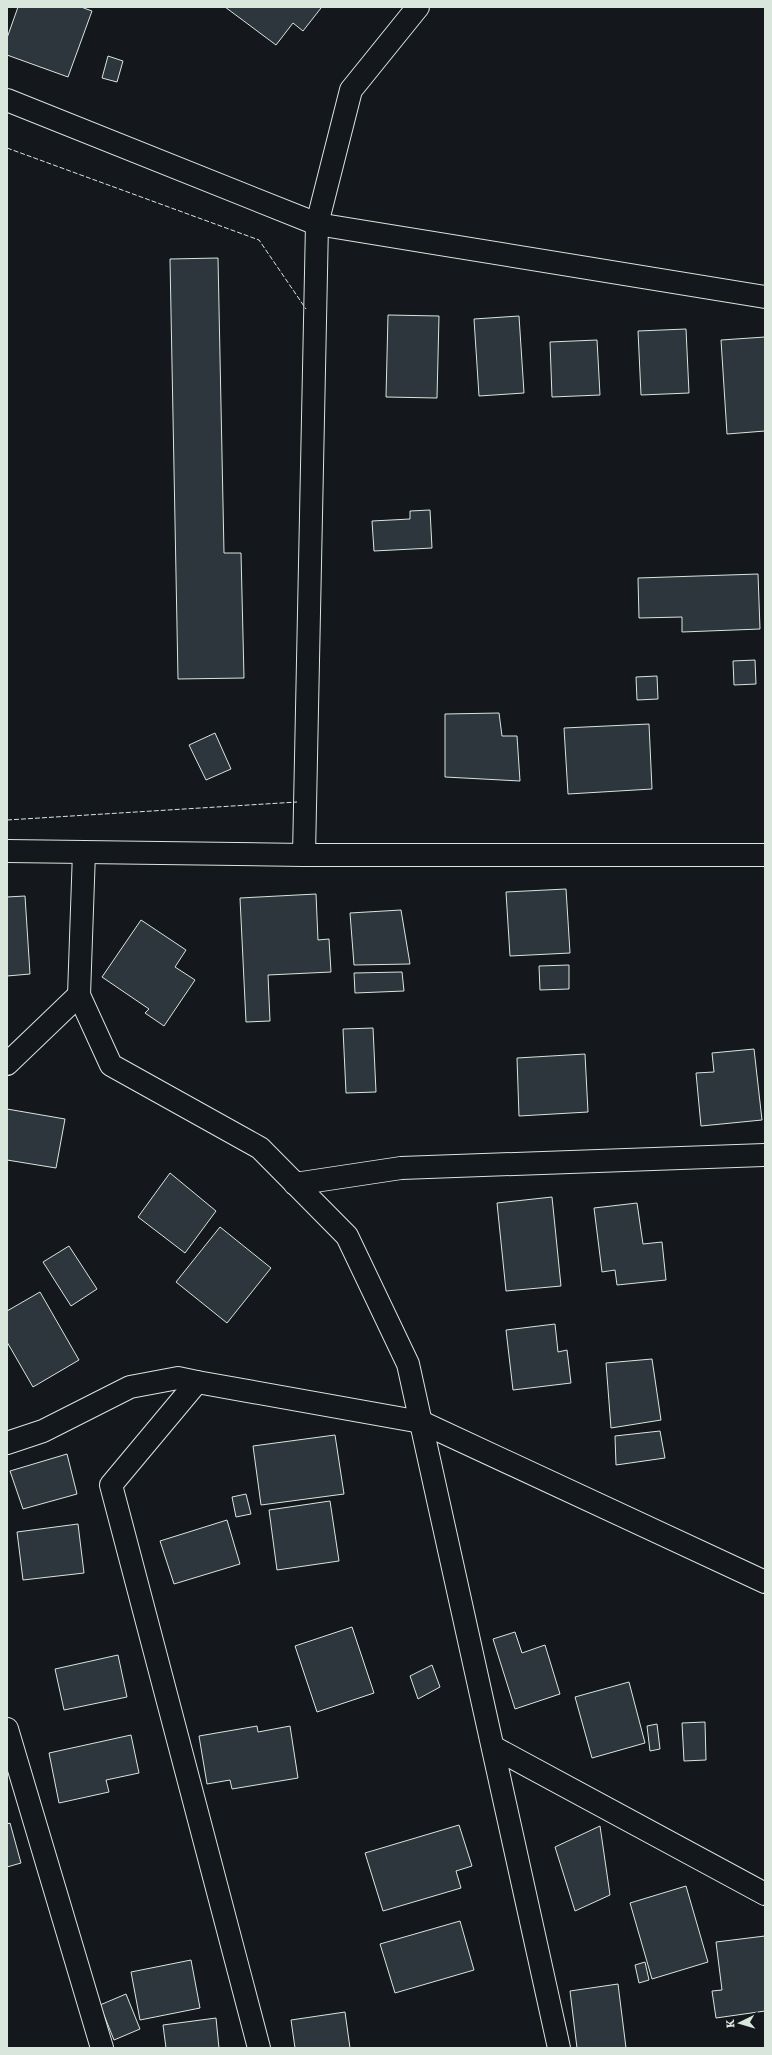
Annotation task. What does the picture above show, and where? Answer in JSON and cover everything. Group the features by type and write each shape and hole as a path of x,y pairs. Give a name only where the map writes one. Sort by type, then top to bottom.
{"street":[{"path":"304,855 317,224 351,90 418,7"},
{"path":"7,100 317,224 765,297"},
{"path":"7,851 304,855 765,855"},
{"path":"84,852 79,995 111,1065 260,1148 347,1236 408,1364 559,2048"},
{"path":"7,1064 79,995"},
{"path":"295,1184 401,1168 765,1156"},
{"path":"7,1443 43,1431 130,1387 178,1378 421,1422 765,1582"},
{"path":"197,1382 111,1485 259,2048"},
{"path":"7,1729 102,2048"},
{"path":"493,1747 765,1894"}],"building":[{"path":"18,7 81,7 92,11 68,77 7,55 7,38"},
{"path":"225,7 321,8 303,31 293,23 276,45"},
{"path":"108,56 123,61 117,82 102,78"},
{"path":"218,258 224,553 241,553 244,678 178,679 170,259"},
{"path":"388,315 439,316 437,398 386,397"},
{"path":"519,316 524,393 479,396 474,319"},
{"path":"686,329 689,393 641,395 638,331"},
{"path":"765,337 765,431 727,434 721,340"},
{"path":"597,340 600,395 552,397 550,342"},
{"path":"430,510 432,548 374,551 372,521 410,519 410,511"},
{"path":"758,574 760,629 682,632 682,617 639,618 638,578"},
{"path":"755,660 756,684 734,685 733,661"},
{"path":"657,676 658,699 637,700 636,677"},
{"path":"499,713 502,736 517,736 520,781 445,777 445,714"},
{"path":"649,724 652,789 568,794 564,728"},
{"path":"215,733 231,769 206,780 189,745"},
{"path":"566,889 570,953 510,956 506,892"},
{"path":"316,894 318,940 329,939 331,972 268,975 270,1021 246,1022 240,898"},
{"path":"25,896 30,974 7,976 7,897"},
{"path":"401,910 410,964 354,965 350,913"},
{"path":"141,920 186,950 175,967 195,980 164,1026 145,1013 149,1009 102,977"},
{"path":"569,965 569,989 540,990 539,966"},
{"path":"402,972 404,991 355,993 354,973"},
{"path":"373,1028 376,1092 346,1093 343,1029"},
{"path":"754,1049 762,1120 701,1126 696,1073 714,1072 712,1053"},
{"path":"585,1054 588,1112 519,1116 517,1058"},
{"path":"7,1109 65,1119 56,1168 7,1160"},
{"path":"170,1173 216,1211 185,1253 138,1217"},
{"path":"552,1197 561,1286 506,1291 497,1203"},
{"path":"637,1203 643,1244 662,1242 666,1280 617,1285 615,1270 602,1272 594,1208"},
{"path":"220,1227 271,1268 227,1323 176,1282"},
{"path":"69,1246 97,1289 71,1306 43,1262"},
{"path":"40,1292 79,1360 33,1387 7,1342 7,1311"},
{"path":"555,1324 558,1352 567,1350 571,1383 513,1390 506,1330"},
{"path":"652,1359 661,1420 611,1428 606,1363"},
{"path":"660,1431 665,1458 616,1465 615,1436"},
{"path":"335,1435 344,1494 261,1505 253,1446"},
{"path":"67,1454 77,1494 23,1509 10,1471"},
{"path":"246,1494 251,1514 236,1517 232,1497"},
{"path":"330,1501 339,1561 277,1570 269,1510"},
{"path":"227,1520 240,1564 174,1584 160,1541"},
{"path":"78,1524 84,1573 23,1580 17,1532"},
{"path":"352,1627 374,1693 317,1712 295,1646"},
{"path":"515,1632 522,1653 545,1645 560,1694 515,1709 493,1639"},
{"path":"118,1655 127,1697 64,1710 55,1669"},
{"path":"432,1665 440,1687 418,1699 410,1676"},
{"path":"629,1682 645,1743 592,1758 575,1697"},
{"path":"705,1722 706,1760 684,1761 682,1723"},
{"path":"657,1724 660,1749 650,1751 647,1726"},
{"path":"257,1726 258,1732 290,1726 298,1778 232,1789 230,1780 207,1784 199,1736"},
{"path":"131,1735 139,1773 106,1780 109,1792 59,1803 49,1753"},
{"path":"10,1823 21,1863 7,1867 7,1824"},
{"path":"459,1825 472,1866 456,1871 461,1888 383,1911 365,1853"},
{"path":"600,1826 610,1895 575,1911 555,1847"},
{"path":"686,1886 708,1962 652,1979 630,1903"},
{"path":"460,1921 474,1970 395,1993 380,1944"},
{"path":"765,1936 765,2011 716,2018 712,1991 722,1990 716,1942"},
{"path":"191,1960 200,2008 140,2020 131,1972"},
{"path":"645,1962 649,1980 639,1983 635,1965"},
{"path":"618,1984 626,2048 577,2048 570,1991"},
{"path":"126,1994 140,2029 114,2040 100,2005"},
{"path":"345,2012 350,2048 295,2048 291,2020"},
{"path":"216,2018 219,2048 166,2048 163,2025"}],"fence":[{"path":"7,148 259,240 306,309"},
{"path":"7,820 297,802"}]}
